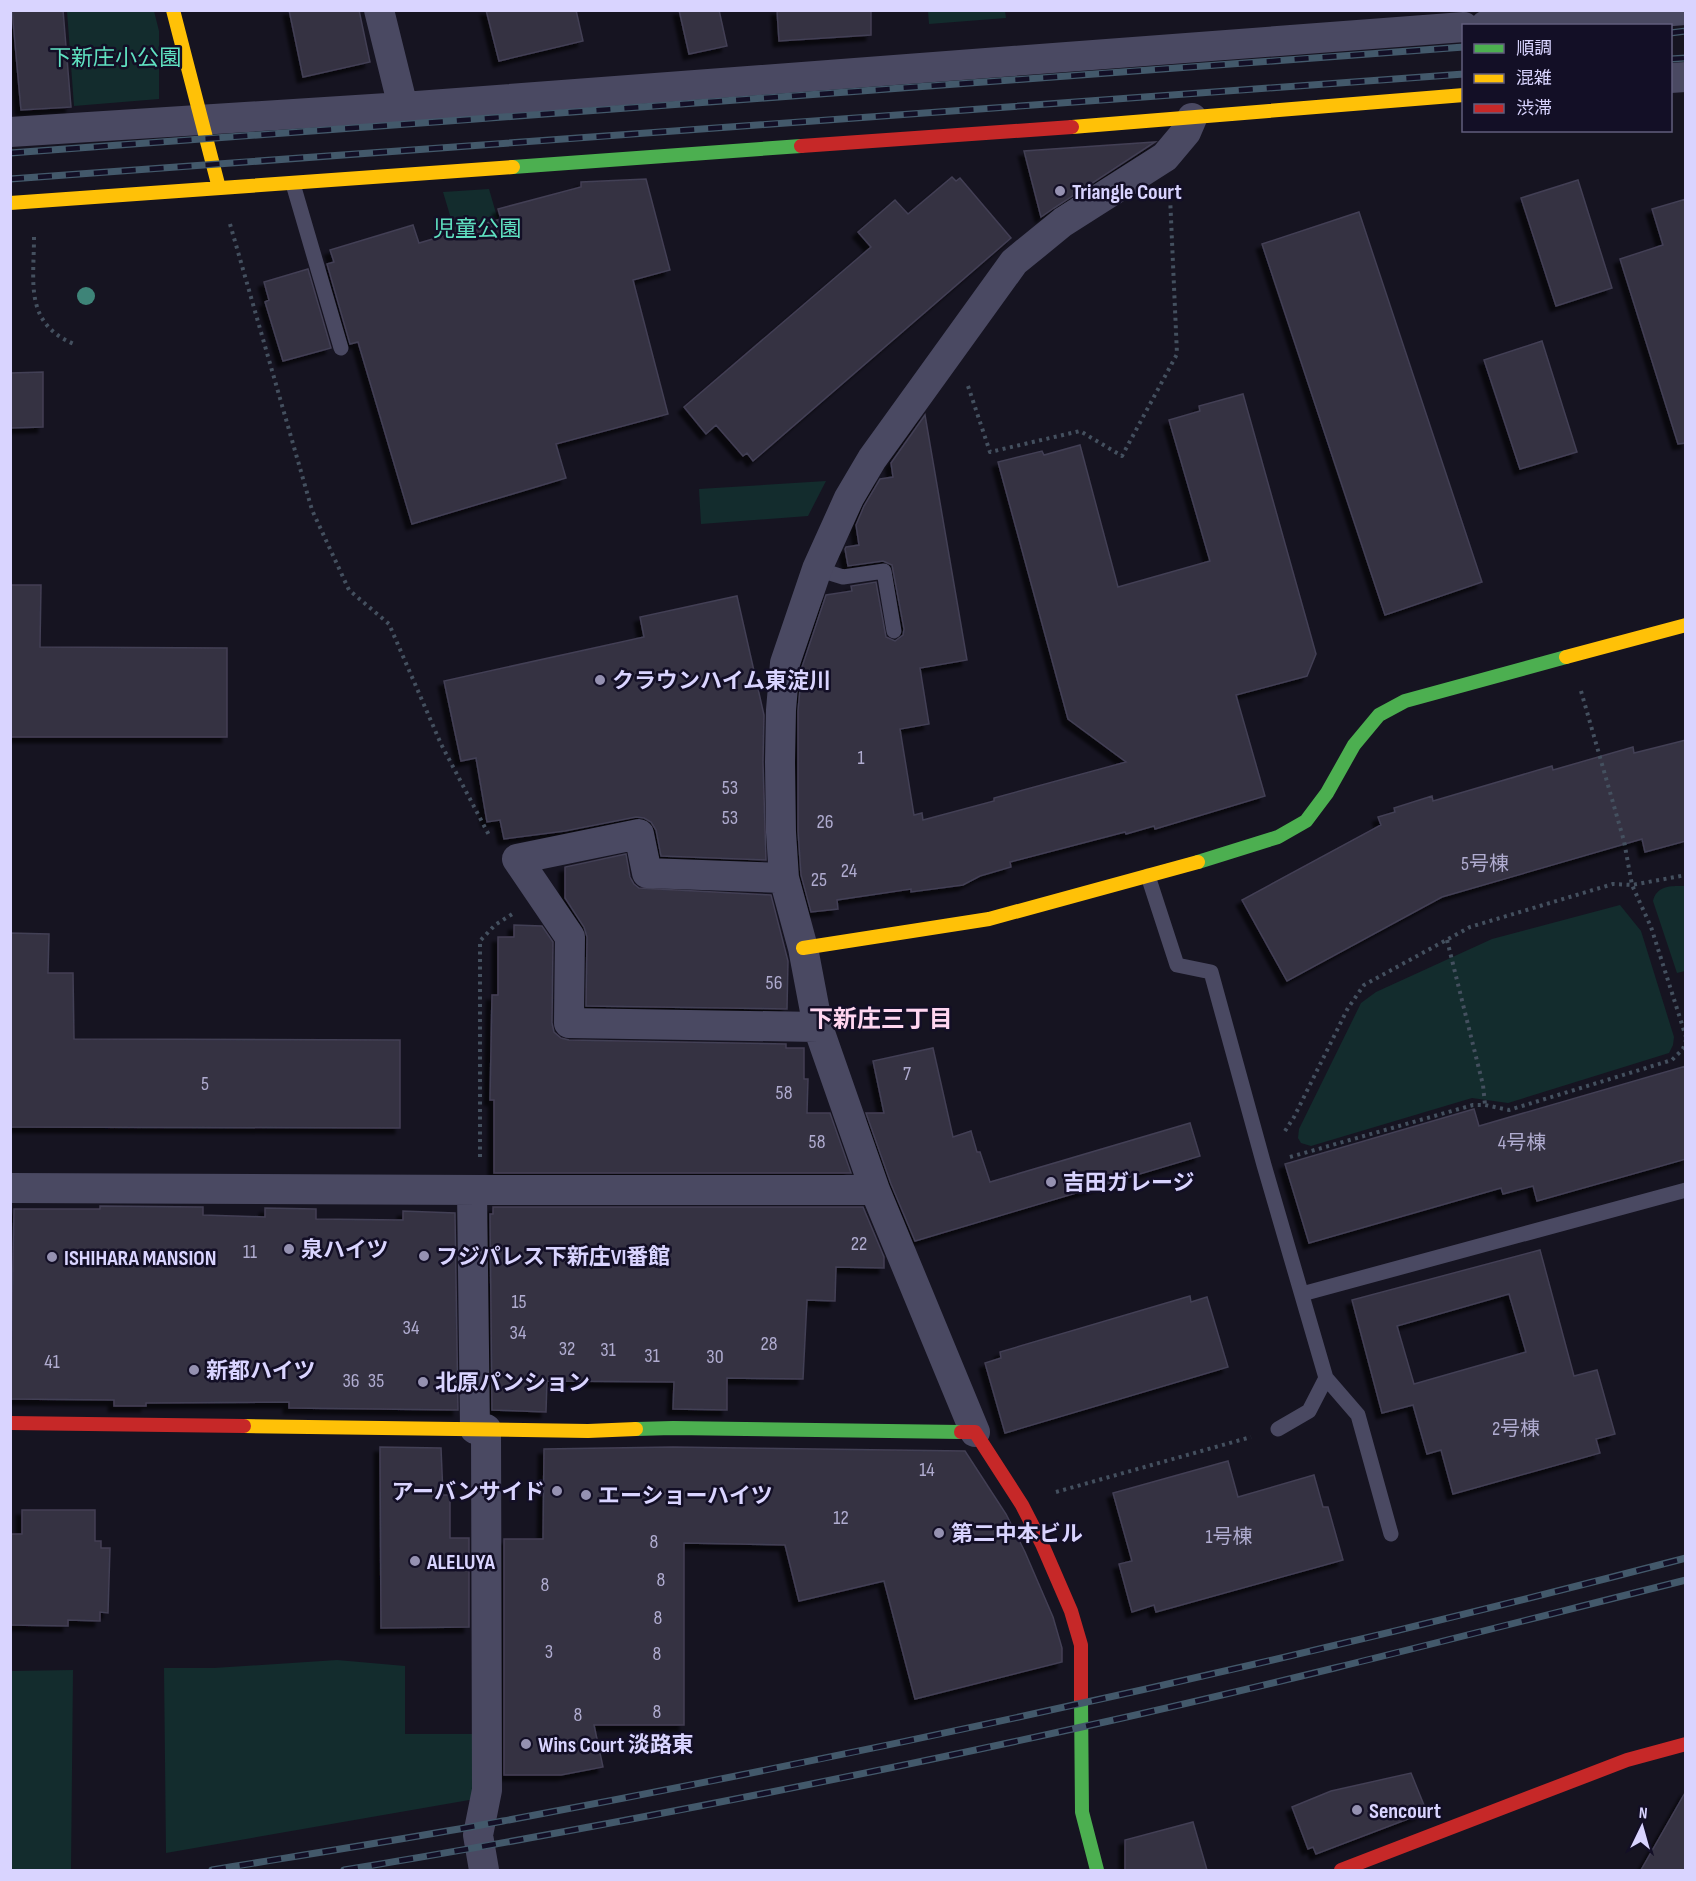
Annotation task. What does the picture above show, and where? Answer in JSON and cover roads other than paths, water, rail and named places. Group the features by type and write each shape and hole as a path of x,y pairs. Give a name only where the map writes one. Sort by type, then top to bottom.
{"street":[{"path":"173,10 219,188"},
{"path":"379,10 403,107"},
{"path":"1502,24 1588,14 1685,10"},
{"path":"10,132 403,107 1385,22 1462,27"},
{"path":"10,203 1192,118 1462,95"},
{"path":"1097,1870 1082,1812 1081,1645 1071,1611 1022,1505 975,1432 875,1190 818,1026 803,948 784,878 781,832 781,710 785,663 817,569 849,498 872,459 1014,262 1063,222 1165,157 1186,132 1192,118"},
{"path":"803,948 989,919 1208,859 1278,837 1306,821 1327,793 1354,745 1378,715 1405,701 1686,625"},
{"path":"784,878 647,873 639,834 517,859 570,937 569,1023 818,1026"},
{"path":"10,1188 875,1190"},
{"path":"476,1190 487,1790 478,1835 484,1870"},
{"path":"10,1423 588,1431 673,1428 975,1432"},
{"path":"1341,1870 1627,1760 1686,1744"}],"lane":[{"path":"293,184 341,348"},
{"path":"817,569 843,577 884,571 894,631"},
{"path":"1148,876 1177,965 1211,972 1326,1378 1358,1415 1391,1534"},
{"path":"1302,1294 1686,1191"},
{"path":"1278,1429 1309,1411 1326,1378"}],"railway":[{"path":"1672,33 1686,31"},
{"path":"10,153 1462,47"},
{"path":"1672,59 1686,58"},
{"path":"10,179 1462,74"},
{"path":"212,1870 503,1821 949,1732 1245,1667 1686,1558"},
{"path":"344,1870 632,1819 1014,1742 1254,1688 1686,1580"}],"place":[{"name":"Triangle Court","path":"1060,191"},
{"name":"クラウンハイム東淀川","path":"600,680"},
{"name":"吉田ガレージ","path":"1051,1182"},
{"name":"泉ハイツ","path":"289,1249"},
{"name":"フジパレス下新庄VI番館","path":"424,1256"},
{"name":"ISHIHARA MANSION","path":"52,1257"},
{"name":"新都ハイツ","path":"194,1370"},
{"name":"北原パンション","path":"423,1382"},
{"name":"アーバンサイド","path":"557,1491"},
{"name":"エーショーハイツ","path":"586,1495"},
{"name":"第二中本ビル","path":"939,1533"},
{"name":"ALELUYA","path":"415,1561"},
{"name":"Wins Court 淡路東","path":"526,1744"},
{"name":"Sencourt","path":"1357,1810"}],"district":[{"name":"下新庄三丁目","path":"881,1019"}],"park label":[{"name":"下新庄小公園","path":"115,57"},
{"name":"児童公園","path":"477,228"}]}
